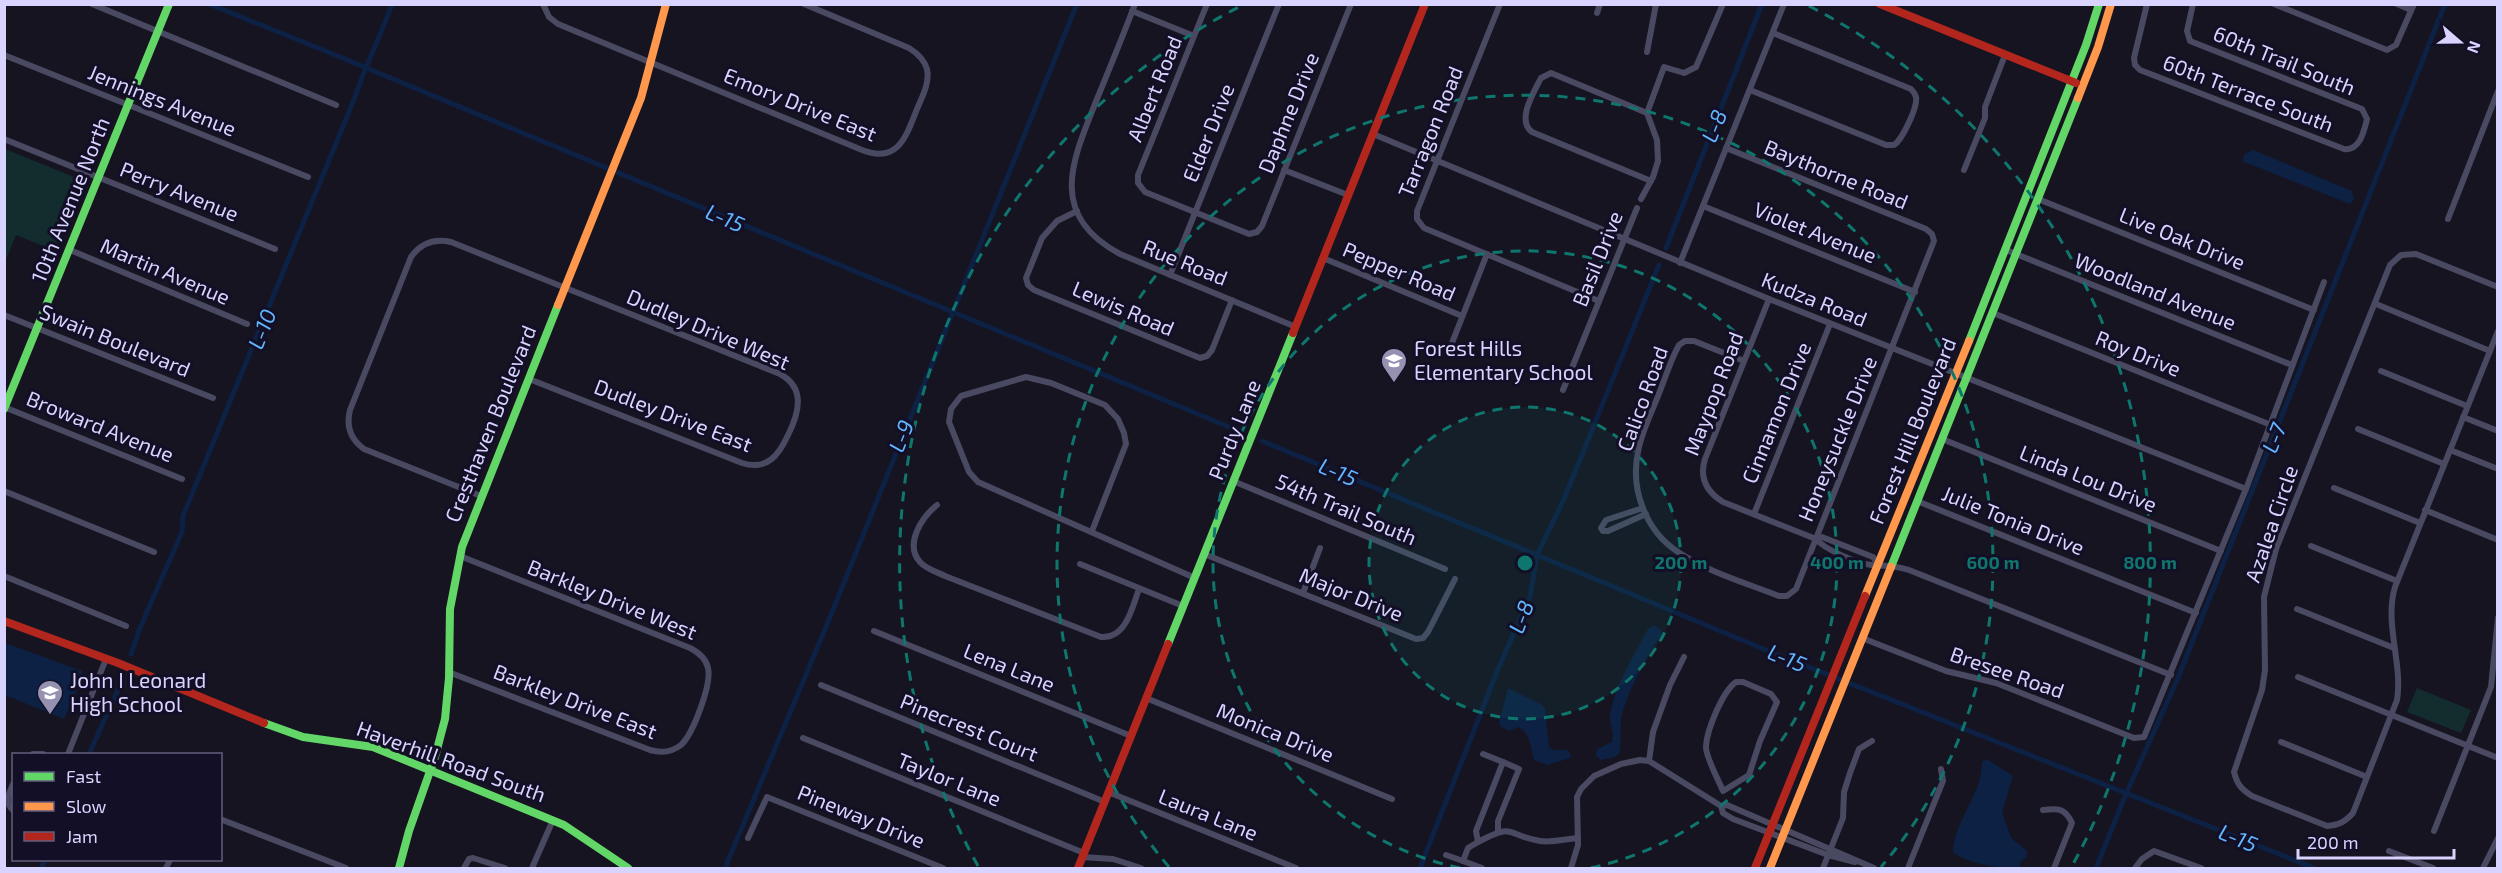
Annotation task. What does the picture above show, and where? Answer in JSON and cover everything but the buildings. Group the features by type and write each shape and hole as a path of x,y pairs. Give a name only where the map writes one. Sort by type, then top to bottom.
{"street":[{"path":"92,4 336,105"},
{"name":"10th Avenue North","path":"5,408 169,4"},
{"name":"Cresthaven Boulevard","path":"399,868 410,824 445,721 451,673 450,610 459,556 641,98 666,4"},
{"name":"Emory Drive East","path":"544,7 558,24 873,153 888,152 901,144 928,78 925,65 918,54 909,48 804,4"},
{"name":"Albert Road","path":"1195,213 1145,192 1139,187 1138,175 1207,4"},
{"name":"Elder Drive","path":"1170,275 1279,4"},
{"name":"Daphne Drive","path":"1195,213 1245,234 1257,232 1262,226 1351,4"},
{"name":"Purdy Lane","path":"1078,868 1425,4"},
{"name":"Tarragon Road","path":"1500,4 1417,211 1418,223 1424,228 1599,301"},
{"path":"1597,13 1600,4"},
{"path":"1647,52 1656,4"},
{"path":"1651,181 1532,132 1526,126 1525,115 1539,81 1544,76 1555,74 1647,113 1664,67 1684,73 1692,70 1698,64 1723,4"},
{"path":"1680,263 1784,4"},
{"path":"1880,4 2082,86"},
{"name":"Forest Hill Boulevard","path":"1755,868 2006,250 2072,81 2099,4"},
{"name":"Forest Hill Boulevard","path":"1770,868 1968,377 2082,86 2111,4"},
{"name":"60th Terrace South","path":"2147,4 2134,58 2135,65 2140,70 2351,150"},
{"name":"60th Trail South","path":"2193,4 2187,31 2188,38 2193,43 2362,109 2367,115 2366,122 2357,146 2351,150"},
{"path":"2274,4 2391,50 2396,45 2412,7 2397,4"},
{"path":"1077,211 1071,183 1074,158 1134,8 1194,36"},
{"path":"1749,90 1886,145 1897,143 1902,138 1916,103 1914,92 1908,87 1773,33"},
{"name":"Jennings Avenue","path":"4,55 308,177"},
{"path":"1964,170 1985,118 1985,106 2005,55"},
{"path":"2448,219 2498,91"},
{"name":"Basil Drive","path":"1641,199 1656,169 1658,148 1647,113"},
{"name":"Kudza Road","path":"1373,134 1830,324 2246,489"},
{"name":"Perry Avenue","path":"4,139 275,249"},
{"name":"Baythorne Road","path":"1726,148 1926,229 1932,234"},
{"path":"1284,170 1348,195"},
{"name":"Live Oak Drive","path":"2038,199 2314,310"},
{"name":"Violet Avenue","path":"1703,206 1915,291"},
{"name":"Basil Drive","path":"1563,390 1637,208"},
{"name":"Rue Road","path":"1077,211 1092,234 1109,248 1296,327"},
{"name":"Lewis Road","path":"1077,211 1057,221 1046,231 1027,274 1028,285 1034,290 1196,357 1207,356 1212,350 1232,300"},
{"name":"Honeysuckle Drive","path":"1796,589 1934,245 1932,234"},
{"path":"481,496 364,448 353,438 349,429 348,417 411,257 418,248 432,241 451,242 565,288"},
{"name":"Martin Avenue","path":"70,250 247,324"},
{"name":"Woodland Avenue","path":"2006,250 2292,365"},
{"path":"1450,348 1487,254"},
{"name":"Azalea Circle","path":"2498,287 2416,254 2398,257 2390,266 2276,549 2264,597 2265,670 2262,690 2234,772 2236,782 2243,790 2327,826 2346,821 2353,813 2392,715 2398,692 2391,605 2397,581 2498,331"},
{"name":"Pepper Road","path":"1323,258 1462,316"},
{"path":"2171,675 2271,425 2324,282"},
{"name":"Dudley Drive West","path":"565,288 783,376 794,386 799,399 798,412 790,430"},
{"name":"Maypop Road","path":"1769,299 1704,459 1702,471 1705,482 1713,495 1816,539 1821,546 1863,563 1892,564 2171,675"},
{"path":"2376,304 2490,351"},
{"name":"Roy Drive","path":"1993,313 2271,425"},
{"name":"Swain Boulevard","path":"4,315 213,398"},
{"name":"Cinnamon Drive","path":"1754,514 1830,324"},
{"name":"Calico Road","path":"1744,361 1694,341 1685,341 1679,345 1640,441 1636,478 1644,511 1654,528 1670,546 1694,562 1779,596 1791,595 1796,589"},
{"path":"2381,371 2468,406"},
{"path":"1092,531 1125,444 1122,426 1114,413 1105,405 1051,383 1026,377 958,399 951,409 950,426 969,472 975,479 989,488 1092,531 1099,537 1195,578"},
{"name":"Dudley Drive East","path":"529,378 746,465 758,466 772,460 782,448 790,430"},
{"name":"Broward Avenue","path":"5,408 182,479"},
{"path":"2463,417 2498,430"},
{"path":"2358,429 2444,464"},
{"name":"Linda Lou Drive","path":"1942,439 2221,551"},
{"path":"2450,450 2498,469"},
{"name":"54th Trail South","path":"1233,481 1445,569"},
{"path":"2334,488 2420,523"},
{"path":"4,491 154,552"},
{"name":"Julie Tonia Drive","path":"1917,501 2196,613"},
{"path":"937,505 925,514 917,532 915,552 923,564 945,576 1101,637 1111,636 1121,630 1139,589"},
{"path":"2425,510 2498,540"},
{"path":"1644,511 1608,531 1603,531 1601,528 1606,520 1644,511"},
{"path":"2311,546 2397,581"},
{"path":"1304,593 1320,548"},
{"name":"Major Drive","path":"1204,554 1416,639 1423,638 1428,632 1455,579"},
{"name":"Barkley Drive West","path":"459,556 694,650 705,661 709,672 709,683 700,706"},
{"path":"1080,564 1183,606"},
{"path":"4,576 126,626"},
{"path":"2297,609 2394,648"},
{"path":"2434,831 2491,687 2498,618"},
{"name":"Haverhill Road South","path":"4,621 118,663 293,735 315,740 364,745 430,770 553,820 577,832 627,868"},
{"name":"Lena Lane","path":"874,631 1131,736"},
{"name":"Bresee Road","path":"1862,638 1946,670 1996,682 2141,739 2147,734 2171,675"},
{"path":"1649,761 1653,732 1670,685 1684,657"},
{"path":"67,753 106,659"},
{"name":"Barkley Drive East","path":"451,673 657,752 669,751 683,742 700,706"},
{"path":"2298,677 2498,758"},
{"path":"1743,682 1774,696 1777,706 1760,741 1747,778 1723,791 1707,750 1714,716 1733,684 1743,682"},
{"name":"Pinecrest Court","path":"820,685 1104,802"},
{"name":"Monica Drive","path":"1146,698 1392,799"},
{"name":"Taylor Lane","path":"803,738 1083,855 1113,859 1142,868"},
{"path":"1823,868 1843,819 1844,792 1850,772 1859,749 1872,741"},
{"path":"2281,742 2367,777"},
{"path":"1483,754 1519,769 1498,821 1498,832"},
{"path":"1571,868 1577,853 1577,797 1594,776 1621,764 1640,760 1649,761 1721,806 1727,805 1773,824 1784,834 1874,868"},
{"path":"1478,842 1476,831 1503,762"},
{"path":"1908,868 1943,781 1941,769"},
{"path":"12,787 7,798 8,806 12,809"},
{"name":"Laura Lane","path":"1108,792 1296,868"},
{"name":"Pineway Drive","path":"748,838 767,797 943,868"},
{"path":"1721,806 1723,813 1733,819 1769,834 1784,834"},
{"path":"2043,810 2058,808 2067,813 2072,823 2054,868"},
{"path":"222,820 346,868"},
{"path":"532,868 553,820"},
{"path":"1463,861 1468,848 1498,832 1510,830 1542,842 1578,838"},
{"path":"2483,868 2498,838"},
{"path":"2134,868 2154,851 2201,868"},
{"path":"2389,851 2433,868"},
{"path":"1446,855 1482,868"},
{"path":"464,868 469,859 473,858 505,868"}],"green space":[{"path":"5,149 84,181 56,251 16,235 5,262"},
{"path":"2417,688 2471,710 2461,733 2407,712"}],"water":[{"path":"2253,150 2352,191 2354,199 2350,204 2242,161 2245,154"},
{"path":"1654,625 1661,630 1662,635 1644,663 1626,702 1621,720 1620,752 1615,757 1601,760 1596,756 1597,749 1612,742 1610,714 1616,692 1648,629"},
{"path":"5,643 82,671 83,677 64,719 5,695"},
{"path":"1508,688 1542,705 1545,709 1549,747 1554,750 1568,750 1570,758 1547,765 1534,760 1530,742 1523,730 1518,727 1509,731 1500,726 1499,722"},
{"path":"1987,759 2013,776 2002,812 2011,838 2027,851 2026,858 2020,862 2020,868 1985,865 1967,860 1953,852 1958,830 1978,786 1982,762"}],"waterway":[{"name":"L-15","path":"209,4 1241,432"},
{"name":"L-10","path":"131,654 182,532 183,516 392,4"},
{"name":"L-9","path":"725,868 833,610 1077,4"},
{"name":"L-8","path":"1666,248 1762,4"},
{"name":"L-7","path":"2096,868 2178,678 2445,4"},
{"name":"L-8","path":"1420,868 1498,669 1530,597 1537,555 1564,499 1659,265"},
{"name":"L-15","path":"1262,441 1766,650 2314,868"},
{"name":"L-10","path":"89,753 121,683"},
{"name":"L-10","path":"41,868 44,861"}],"traffic: fast":[{"path":"4,409 169,4"},
{"path":"1969,341 2086,45 2099,4"},
{"path":"1891,567 2078,98"},
{"path":"399,868 445,719 449,678 450,609 462,547 558,305"},
{"path":"1168,644 1293,333"},
{"path":"264,723 303,737 373,747 564,825 628,868"}],"traffic: slow":[{"path":"558,305 641,98 666,4"},
{"path":"2078,98 2098,47 2111,4"},
{"path":"1865,596 1969,341"},
{"path":"1770,868 1891,567"}],"traffic: jam":[{"path":"1293,333 1425,4"},
{"path":"1880,4 2076,83"},
{"path":"1755,868 1865,596"},
{"path":"4,621 118,663 264,723"},
{"path":"1078,868 1168,644"}],"place":[{"name":"Forest Hills Elementary School","path":"1394,384"},
{"name":"John I Leonard High School","path":"50,716"}]}
